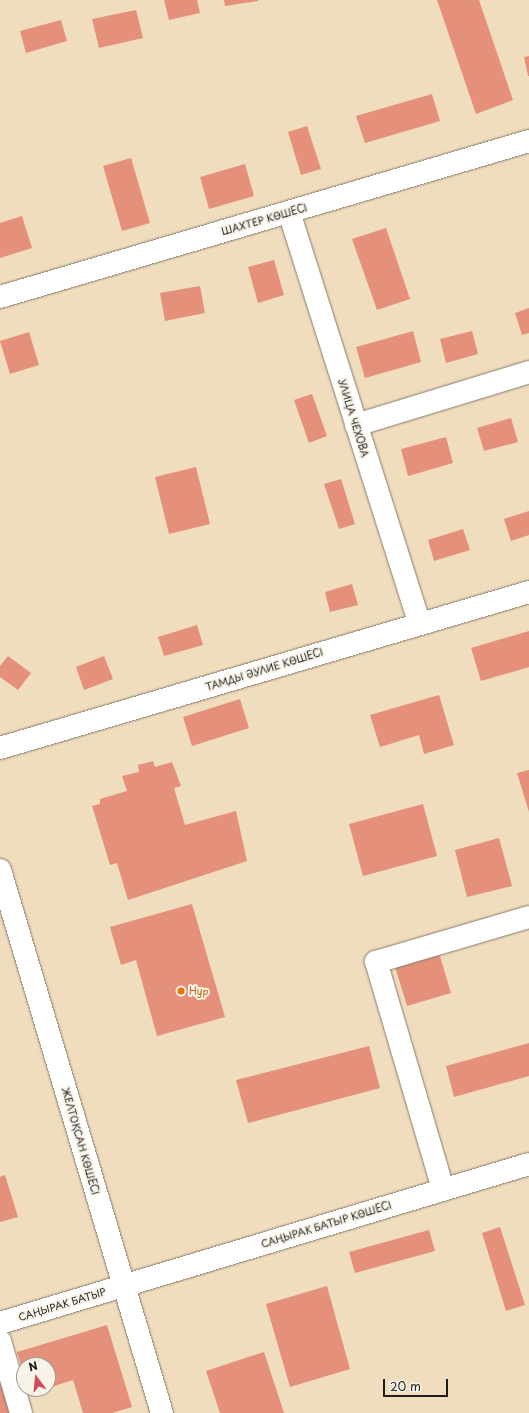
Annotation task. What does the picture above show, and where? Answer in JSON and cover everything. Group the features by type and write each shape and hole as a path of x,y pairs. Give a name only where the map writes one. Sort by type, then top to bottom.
{"street":[{"name":"ШАХТЕР КӨШЕСІ","path":"0,297 529,141"},
{"name":"УЛИЦА ЧЕХОВА","path":"289,212 419,624"},
{"path":"356,425 529,372"},
{"name":"ТАМДЫ ӘУЛИЕ КӨШЕСІ","path":"0,748 529,592"},
{"name":"ЖЕЛТОҚСАН КӨШЕСІ","path":"0,870 162,1413"},
{"path":"443,1189 376,962 529,917"},
{"name":"САҢЫРАК БАТЫР КӨШЕСІ","path":"124,1286 529,1164"},
{"name":"САҢЫРАК БАТЫР","path":"0,1323 124,1286"},
{"path":"0,1340 21,1413"}],"building":[{"path":"164,0 197,0 200,13 169,20"},
{"path":"224,0 258,0 258,1 225,6"},
{"path":"437,0 479,0 513,100 476,114"},
{"path":"136,10 143,38 99,48 92,19"},
{"path":"61,20 67,41 26,53 20,31"},
{"path":"529,56 529,76 528,76 524,57"},
{"path":"432,94 440,121 365,143 356,116"},
{"path":"307,126 321,169 301,175 288,132"},
{"path":"131,158 150,223 122,231 103,166"},
{"path":"245,164 254,196 209,209 200,177"},
{"path":"22,216 32,248 0,258 0,223"},
{"path":"386,228 410,299 377,310 352,239"},
{"path":"274,260 284,295 258,303 248,267"},
{"path":"200,286 205,313 165,321 160,293"},
{"path":"529,308 529,333 522,335 515,313"},
{"path":"413,331 421,362 365,378 356,347"},
{"path":"472,331 478,354 446,363 440,339"},
{"path":"29,332 39,365 10,374 0,341"},
{"path":"312,394 327,436 309,443 294,400"},
{"path":"511,418 518,442 484,451 477,428"},
{"path":"446,437 453,463 408,476 401,449"},
{"path":"196,467 210,524 169,534 155,477"},
{"path":"341,479 355,524 339,529 324,484"},
{"path":"529,511 529,535 511,541 504,519"},
{"path":"463,529 470,550 434,561 428,540"},
{"path":"352,584 358,605 330,612 325,592"},
{"path":"197,625 203,645 164,656 158,637"},
{"path":"529,631 529,667 481,681 471,648"},
{"path":"8,656 31,673 18,690 0,677 0,666"},
{"path":"104,656 113,679 84,690 76,667"},
{"path":"439,695 454,745 424,754 419,735 380,747 370,715"},
{"path":"240,699 249,728 192,746 183,717"},
{"path":"153,761 155,767 172,762 181,786 174,788 185,825 236,811 247,861 128,900 117,863 110,865 92,806 100,804 100,799 127,791 122,776 139,772 138,765"},
{"path":"529,770 529,812 517,773"},
{"path":"423,804 437,856 363,876 349,824"},
{"path":"499,838 512,886 467,897 455,850"},
{"name":"Нур","path":"192,904 225,1017 157,1036 136,960 121,965 110,927"},
{"path":"439,953 451,993 407,1006 395,967"},
{"path":"529,1043 529,1076 454,1097 446,1066"},
{"path":"369,1046 380,1088 248,1123 236,1080"},
{"path":"5,1175 18,1217 0,1222 0,1177"},
{"path":"500,1227 525,1305 506,1311 482,1233"},
{"path":"429,1230 435,1251 355,1273 349,1252"},
{"path":"327,1286 350,1369 290,1387 266,1304"},
{"path":"107,1325 132,1407 112,1413 83,1413 73,1380 56,1385 56,1357 19,1357 17,1352"},
{"path":"264,1352 284,1413 220,1413 206,1371"},
{"path":"6,1382 16,1413 0,1413 0,1384"}],"place":[{"name":"Нур","path":"181,991"}]}
